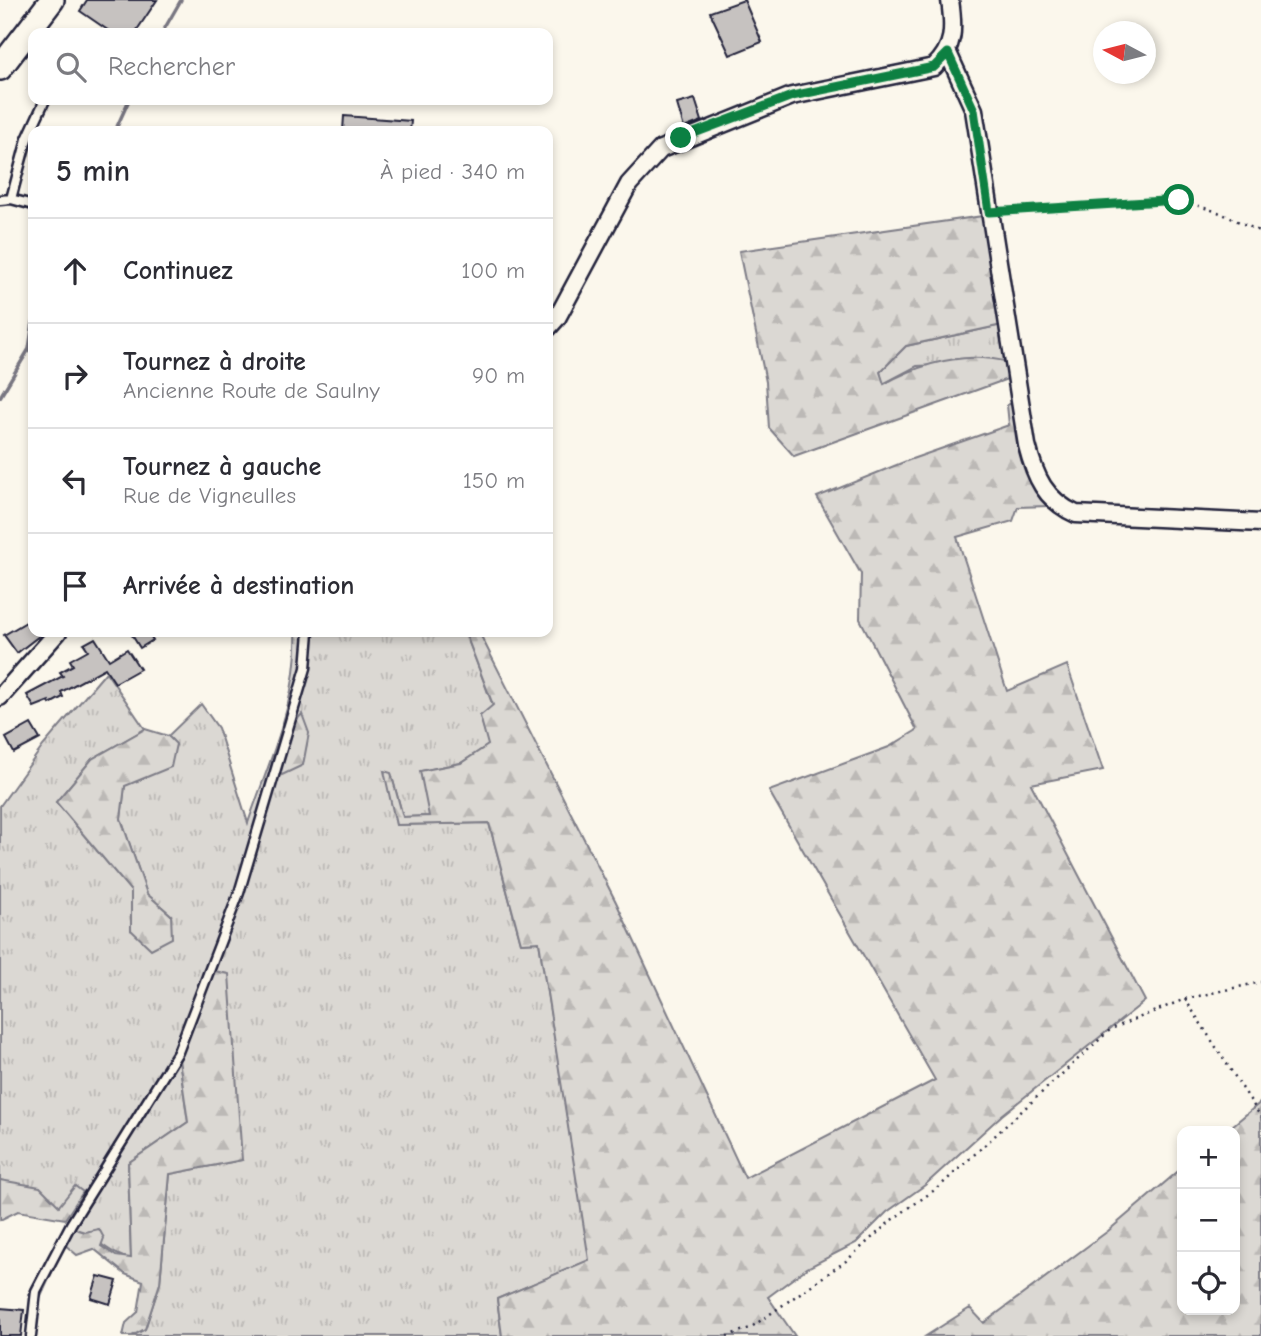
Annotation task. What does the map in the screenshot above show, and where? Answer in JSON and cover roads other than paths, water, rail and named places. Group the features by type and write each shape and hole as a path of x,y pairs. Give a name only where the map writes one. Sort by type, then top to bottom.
{"main road":[{"path":"31,28 52,0"},
{"path":"0,68 28,31"}],"street":[{"path":"553,322 629,184 661,149 792,96 934,67 948,53 954,28 950,0"},
{"path":"948,53 974,110 1027,445 1033,470 1044,491 1057,505 1076,514 1261,523"},
{"path":"0,697 54,637"}],"lane":[{"path":"33,126 44,105"},
{"path":"11,199 28,137"},
{"path":"0,200 11,199 28,204"},
{"path":"31,1336 36,1291 71,1224 182,1040 239,893 306,668 309,637"}],"waterway":[{"path":"165,28 181,0"},
{"path":"117,126 127,105"},
{"path":"0,397 28,351"}]}
